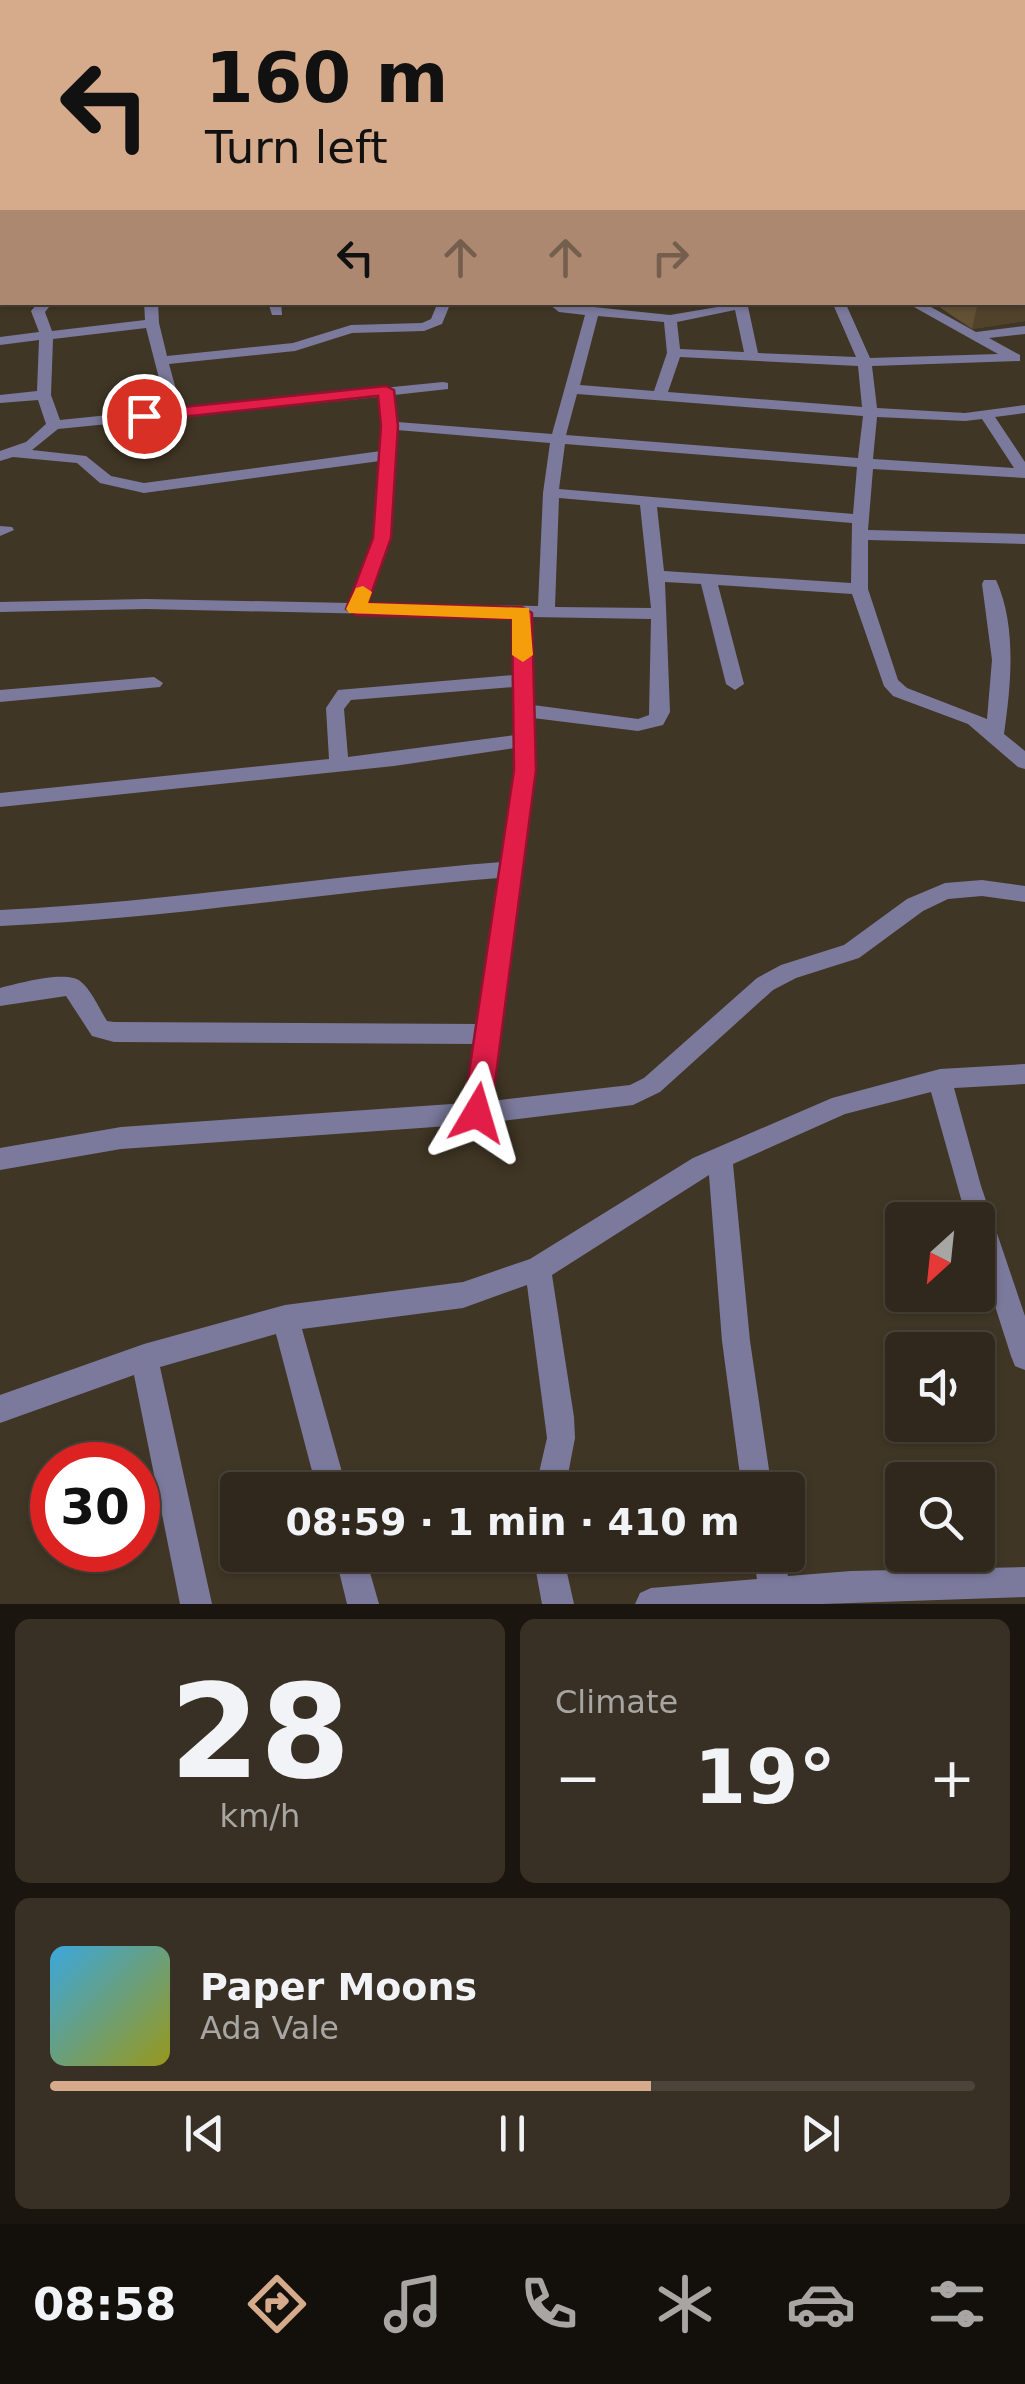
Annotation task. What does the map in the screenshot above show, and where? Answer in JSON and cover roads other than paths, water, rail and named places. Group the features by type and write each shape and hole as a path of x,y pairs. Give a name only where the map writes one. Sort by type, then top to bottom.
{"street":[{"path":"44,305 38,311 46,334 44,395 54,425"},
{"path":"151,305 152,324 175,414"},
{"path":"161,361 295,347 352,328 424,327 437,322 444,305"},
{"path":"554,305 670,319 735,305"},
{"path":"740,305 752,357"},
{"path":"839,305 864,362 870,414 859,589 895,688 975,719 1025,762"},
{"path":"916,305 1020,361"},
{"path":"546,612 551,493 558,438 593,311"},
{"path":"660,396 674,353 670,319"},
{"path":"0,341 152,324"},
{"path":"972,336 1025,330"},
{"path":"674,353 864,362 1020,361"},
{"path":"8,454 31,446 54,425 443,386"},
{"path":"571,389 870,414 988,416 1025,409"},
{"path":"356,609 380,549 390,426 386,390"},
{"path":"0,399 44,395"},
{"path":"988,416 1025,473"},
{"path":"390,426 1025,473"},
{"path":"8,454 80,459 106,480 144,488 388,455"},
{"path":"551,493 860,528 1025,539"},
{"path":"524,710 638,726 656,720 664,694 648,501"},
{"path":"656,576 859,589"},
{"path":"708,579 735,684"},
{"path":"990,584 1004,674 994,737"},
{"path":"0,608 146,604 660,614"},
{"path":"477,1113 514,869 524,740 522,613"},
{"path":"1004,674 1025,676"},
{"path":"339,765 335,708 345,694 523,680"},
{"path":"0,696 154,683"},
{"path":"0,800 339,765 524,740"},
{"path":"0,918 86,914 388,879 514,869"},
{"path":"0,1159 122,1138 477,1113 633,1096 652,1084 766,984 789,971 852,952 915,905 945,891 982,888 1024,896"},
{"path":"0,997 66,985 80,996 100,1029 114,1032 487,1034"},
{"path":"0,1409 144,1358 285,1318 463,1295 538,1269 720,1158 841,1105 940,1078 1025,1074"},
{"path":"940,1078 968,1186 1024,1344"},
{"path":"720,1158 736,1341 754,1472"},
{"path":"538,1269 561,1428 553,1472"},
{"path":"285,1318 327,1472"},
{"path":"144,1358 196,1604"},
{"path":"355,1572 363,1604"},
{"path":"551,1572 558,1604"},
{"path":"771,1572 775,1590"},
{"path":"651,1604 775,1590 853,1595 1025,1582"}]}
